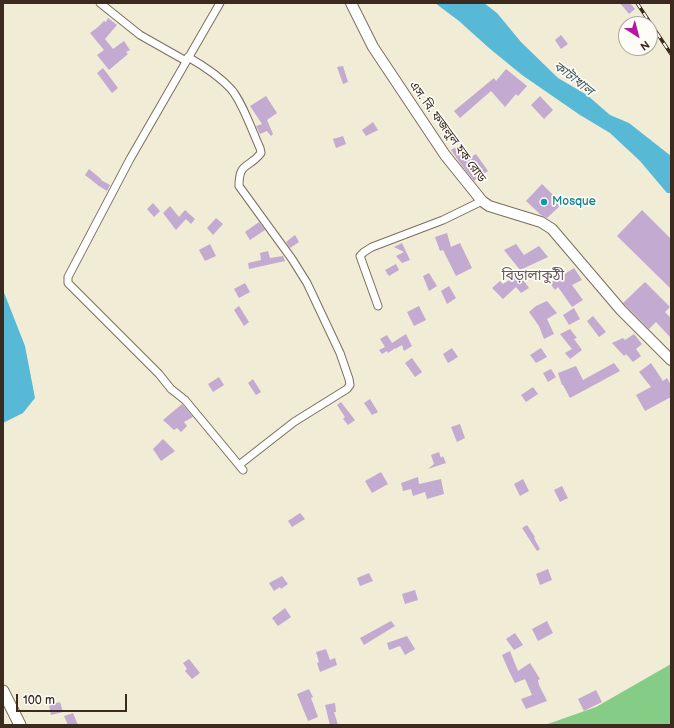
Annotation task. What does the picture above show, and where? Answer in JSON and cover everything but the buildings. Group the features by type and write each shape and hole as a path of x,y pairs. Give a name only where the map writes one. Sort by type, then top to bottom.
{"main road":[{"name":"এস. বি. ফজলুল হক রোড","path":"351,3 377,54 445,155 482,201 489,206 542,222 552,229 621,310 671,360"},
{"path":"3,691 20,725"}],"street":[{"path":"100,3 140,35 187,59 203,66 231,89 244,111 261,153 242,168 238,186 292,259 307,283 340,353 349,379 350,385 347,389 294,422 241,467 184,400 171,389 159,374 68,283 68,276 130,159 187,59 220,3"},
{"path":"378,306 360,256 372,247 443,220 482,201"}],"green space":[{"path":"671,664 671,725 545,725 596,707"}],"water":[{"path":"435,3 484,3 497,13 521,42 558,78 587,95 610,115 629,123 671,156 671,193 667,193 640,161 610,133 580,115 522,75 459,21"},
{"path":"3,290 25,346 35,398 23,413 3,423"}],"railway":[{"path":"637,3 671,54"}],"place":[{"name":"Mosque","path":"544,202"}],"district":[{"name":"বিড়ালাকুঠী","path":"533,276"}],"water label":[{"name":"কাটাখাল","path":"573,79"}]}
